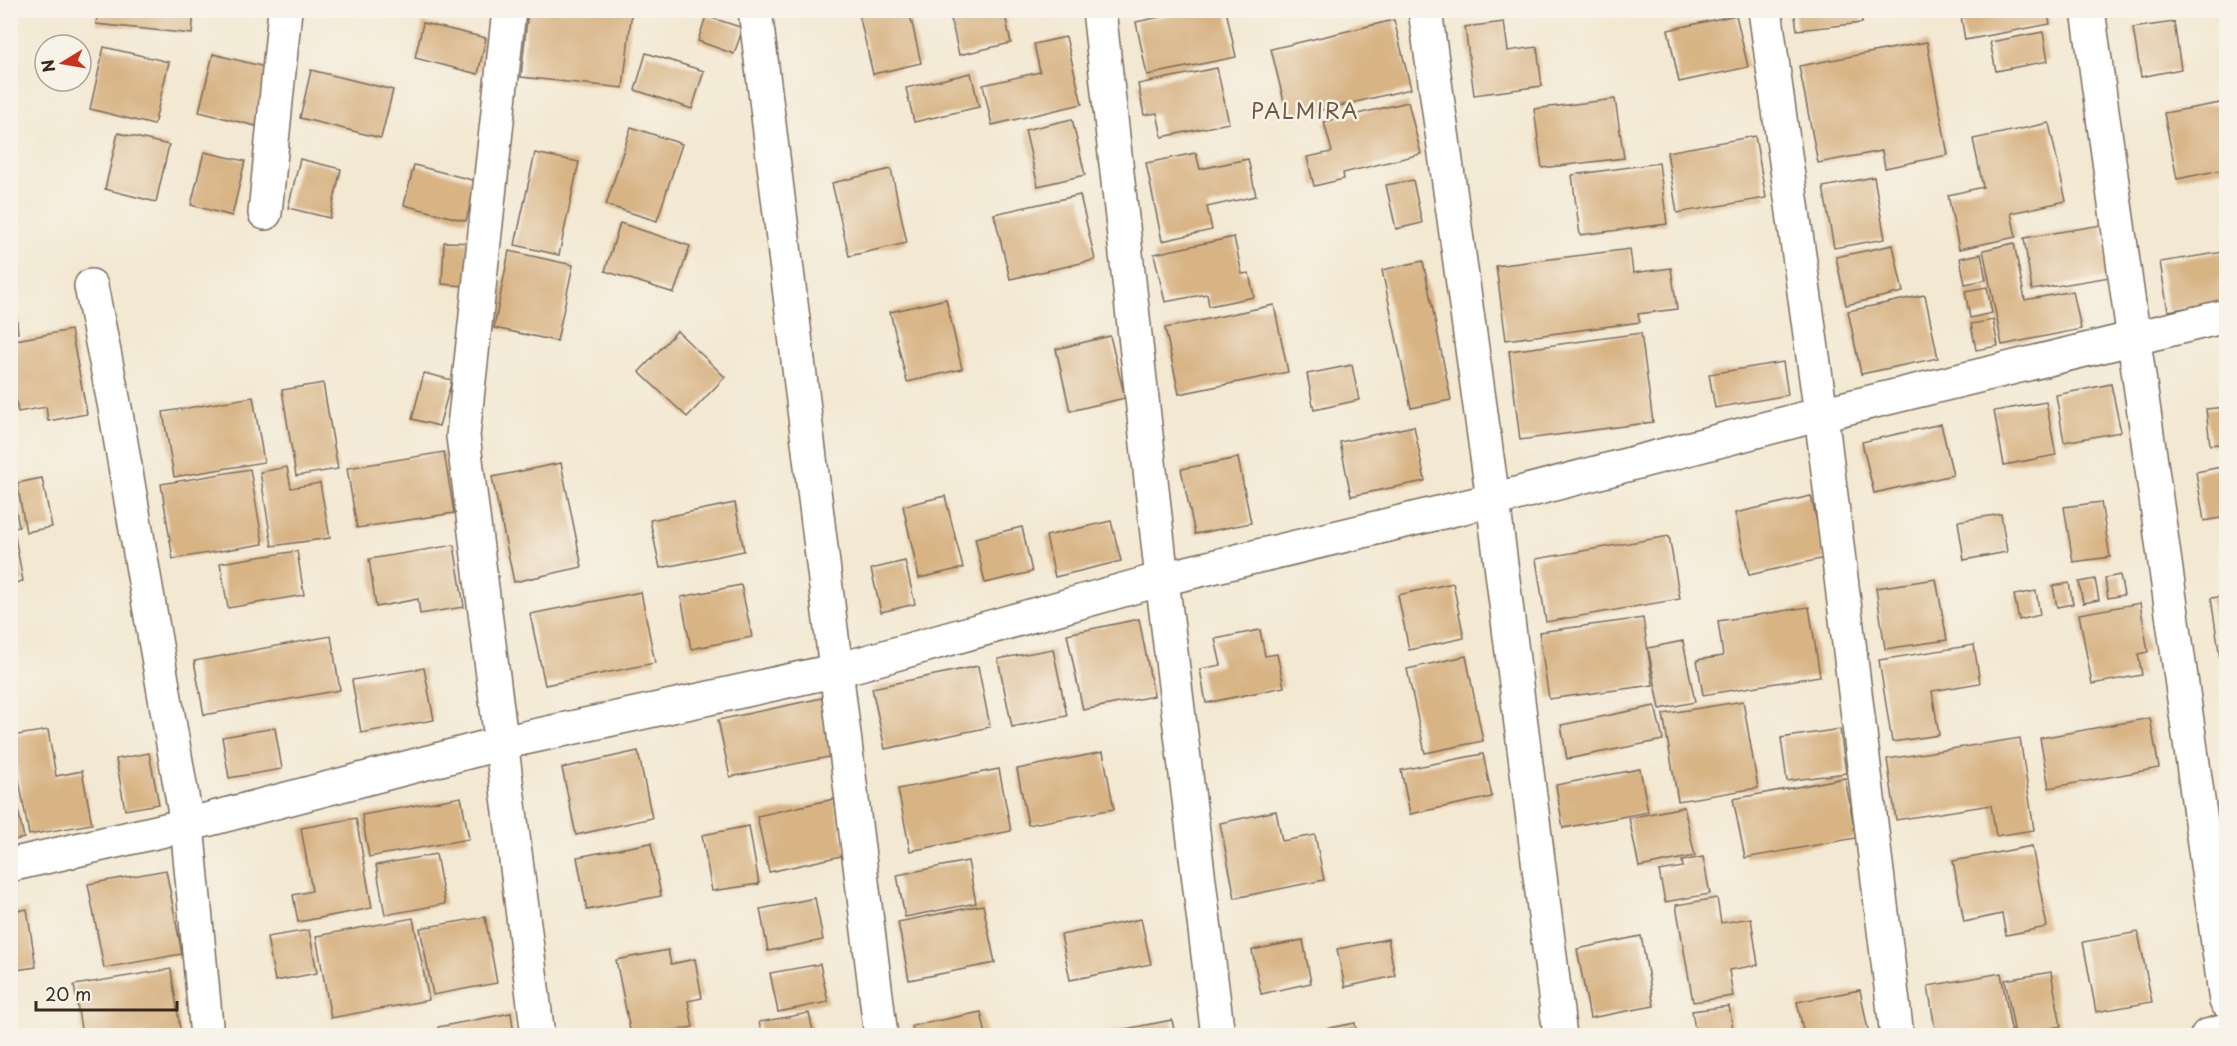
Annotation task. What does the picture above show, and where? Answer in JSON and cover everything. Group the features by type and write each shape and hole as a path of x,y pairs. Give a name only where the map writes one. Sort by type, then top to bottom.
{"street":[{"path":"265,213 285,10"},
{"path":"509,10 463,436 538,1035"},
{"path":"755,10 838,670 881,1035"},
{"path":"1099,10 1162,579 1218,1035"},
{"path":"1425,10 1493,500 1560,1035"},
{"path":"1765,10 1821,414 1897,1035"},
{"path":"2088,10 2226,1001"},
{"path":"91,286 117,420 187,825 207,1035"},
{"path":"10,865 187,825 502,743 838,670 1162,579 1493,500 1821,414 2226,316"},
{"path":"2207,1035 2226,1031"}],"building":[{"path":"98,10 194,10 192,34 96,24"},
{"path":"528,10 632,10 623,88 521,77"},
{"path":"858,10 909,10 921,63 873,74"},
{"path":"963,10 1004,10 1011,43 959,55 950,14"},
{"path":"1192,10 1226,10 1236,57 1147,75 1136,22"},
{"path":"1794,10 1861,10 1862,23 1797,30"},
{"path":"1960,10 2047,10 2050,24 1965,40"},
{"path":"1736,15 1748,67 1679,82 1668,30"},
{"path":"706,16 743,28 734,54 698,41"},
{"path":"1394,20 1411,89 1288,118 1271,49"},
{"path":"1504,22 1508,51 1537,47 1542,86 1474,95 1465,27"},
{"path":"2174,22 2181,69 2141,77 2133,28"},
{"path":"423,23 486,38 478,74 415,58"},
{"path":"2043,32 2048,61 1996,71 1990,42"},
{"path":"1066,37 1082,104 992,125 983,85 1040,72 1034,44"},
{"path":"1927,42 1948,155 1885,168 1882,151 1818,163 1799,66"},
{"path":"104,47 169,62 154,125 90,109"},
{"path":"646,53 704,71 692,109 635,90"},
{"path":"213,54 269,68 256,126 199,112"},
{"path":"1217,68 1229,123 1162,137 1157,113 1144,115 1138,84"},
{"path":"311,70 393,90 381,138 300,118"},
{"path":"971,73 979,107 914,122 906,88"},
{"path":"1615,99 1624,158 1542,168 1534,109"},
{"path":"1408,102 1421,154 1343,173 1344,179 1314,186 1307,157 1332,152 1324,122"},
{"path":"2226,102 2226,169 2177,179 2164,113"},
{"path":"1072,119 1085,175 1038,186 1025,130"},
{"path":"2049,123 2066,201 2011,213 2016,237 1959,249 1948,195 1983,187 1973,139"},
{"path":"631,127 682,144 657,221 606,205"},
{"path":"118,133 169,145 156,202 105,189"},
{"path":"1755,136 1766,198 1677,213 1667,152"},
{"path":"204,152 245,161 232,216 191,205"},
{"path":"535,153 579,162 559,255 515,245"},
{"path":"1196,153 1200,169 1248,159 1256,196 1207,207 1212,230 1162,241 1146,163"},
{"path":"300,159 341,169 330,218 288,208"},
{"path":"1659,163 1667,224 1580,235 1572,175"},
{"path":"414,165 476,181 466,221 404,205"},
{"path":"891,169 907,243 849,256 832,183"},
{"path":"1874,177 1885,239 1834,248 1823,187"},
{"path":"1413,180 1422,223 1396,229 1386,185"},
{"path":"1080,195 1095,260 1010,279 994,214"},
{"path":"620,223 690,246 674,293 605,271"},
{"path":"2101,225 2110,277 2032,290 2024,238"},
{"path":"1234,237 1242,274 1249,273 1254,297 1209,306 1207,294 1165,302 1154,254"},
{"path":"444,242 478,243 475,287 442,284"},
{"path":"2014,243 2025,300 2073,291 2081,329 2002,345 1983,250"},
{"path":"1893,245 1903,292 1846,305 1836,257"},
{"path":"1630,249 1633,273 1671,268 1677,309 1638,314 1640,322 1506,340 1496,266"},
{"path":"509,251 573,265 557,341 494,328"},
{"path":"2223,252 2226,301 2168,311 2160,262"},
{"path":"1981,254 1986,280 1965,284 1960,258"},
{"path":"1423,261 1451,400 1411,408 1382,270"},
{"path":"10,276 13,276 18,333 10,333"},
{"path":"1987,287 1992,313 1970,318 1965,291"},
{"path":"1925,295 1938,358 1861,374 1848,311"},
{"path":"946,299 962,369 907,382 890,312"},
{"path":"1274,305 1288,372 1179,394 1165,328"},
{"path":"1993,320 1998,346 1976,350 1971,324"},
{"path":"71,330 87,414 48,421 46,407 18,412 10,370 10,341"},
{"path":"677,331 725,377 687,417 639,372"},
{"path":"1641,333 1653,422 1520,440 1509,351"},
{"path":"1110,336 1125,398 1070,411 1056,349"},
{"path":"1783,362 1788,395 1715,408 1709,374"},
{"path":"1352,365 1359,400 1314,410 1307,374"},
{"path":"424,373 452,380 439,426 412,419"},
{"path":"323,383 338,469 296,476 282,390"},
{"path":"2111,384 2121,432 2064,442 2056,395"},
{"path":"253,397 264,462 174,477 163,412"},
{"path":"2046,402 2056,455 2004,465 1994,411"},
{"path":"2226,407 2226,443 2210,445 2206,409"},
{"path":"1941,424 1953,475 1874,493 1862,442"},
{"path":"1414,426 1425,481 1351,496 1340,442"},
{"path":"444,452 454,513 357,528 347,468"},
{"path":"1238,458 1251,523 1195,534 1181,469"},
{"path":"561,463 582,567 514,582 492,477"},
{"path":"2226,466 2226,517 2204,521 2196,472"},
{"path":"287,467 291,488 320,483 330,538 272,546 260,472"},
{"path":"250,469 263,544 173,559 161,484"},
{"path":"42,478 52,527 26,532 17,483"},
{"path":"945,496 963,568 919,578 903,506"},
{"path":"1811,496 1825,558 1749,575 1735,513"},
{"path":"14,499 19,527 10,529 10,500"},
{"path":"2101,502 2110,557 2073,562 2064,507"},
{"path":"735,503 744,551 660,568 650,520"},
{"path":"2001,514 2007,552 1964,560 1958,521"},
{"path":"1111,521 1121,561 1055,577 1046,536"},
{"path":"1022,527 1032,572 985,583 975,538"},
{"path":"10,531 14,531 23,581 10,584"},
{"path":"1669,536 1680,599 1546,622 1536,559"},
{"path":"454,545 464,607 420,614 418,599 376,607 369,559"},
{"path":"297,551 304,595 228,608 220,563"},
{"path":"905,561 915,604 881,612 871,569"},
{"path":"2120,575 2124,595 2108,598 2105,578"},
{"path":"1936,579 1947,640 1885,649 1876,588"},
{"path":"2095,579 2099,600 2083,603 2079,582"},
{"path":"1453,583 1464,638 1409,650 1398,595"},
{"path":"2069,583 2073,604 2057,607 2053,586"},
{"path":"741,585 752,637 691,649 681,597"},
{"path":"2036,591 2040,615 2019,620 2014,595"},
{"path":"641,592 655,663 545,685 530,614"},
{"path":"2226,596 2226,657 2220,658 2211,598"},
{"path":"2140,603 2148,652 2138,654 2142,675 2092,684 2079,614"},
{"path":"1809,607 1820,676 1703,695 1697,660 1723,656 1718,621"},
{"path":"1643,618 1653,685 1549,699 1539,632"},
{"path":"1139,619 1154,696 1083,710 1067,634"},
{"path":"1260,630 1265,656 1277,654 1284,687 1206,703 1200,669 1221,665 1215,639"},
{"path":"331,636 340,690 204,715 194,661"},
{"path":"1683,641 1695,702 1660,709 1648,648"},
{"path":"1974,645 1980,683 1932,691 1939,735 1892,742 1879,660"},
{"path":"1053,649 1067,716 1012,727 998,659"},
{"path":"1466,656 1483,741 1425,753 1407,669"},
{"path":"978,666 990,727 885,749 872,688"},
{"path":"424,668 434,720 361,733 352,680"},
{"path":"822,698 834,756 730,777 718,720"},
{"path":"1743,701 1758,788 1678,801 1663,714"},
{"path":"1655,706 1663,740 1567,759 1561,725"},
{"path":"2150,718 2159,768 2049,788 2040,738"},
{"path":"275,728 282,769 229,778 222,737"},
{"path":"1840,729 1846,773 1787,781 1781,738"},
{"path":"48,730 56,776 82,771 92,824 29,835 11,736"},
{"path":"2020,738 2034,830 1996,836 1991,805 1896,820 1887,759"},
{"path":"638,751 652,818 576,835 562,768"},
{"path":"1103,752 1114,809 1028,825 1017,769"},
{"path":"149,753 159,804 125,810 116,759"},
{"path":"1483,754 1492,797 1410,814 1401,770"},
{"path":"999,769 1011,831 910,851 898,789"},
{"path":"1640,769 1648,812 1563,828 1556,785"},
{"path":"10,773 24,838 10,841"},
{"path":"1845,778 1856,838 1745,858 1733,799"},
{"path":"461,797 469,839 369,857 362,815"},
{"path":"834,799 846,855 769,872 757,816"},
{"path":"1684,807 1695,856 1639,867 1629,818"},
{"path":"1276,811 1282,841 1315,835 1324,880 1235,898 1220,823"},
{"path":"356,818 372,908 298,922 293,895 312,891 301,828"},
{"path":"749,826 759,884 712,891 702,835"},
{"path":"651,843 661,896 587,910 577,857"},
{"path":"2032,846 2047,927 2006,935 2002,914 1964,922 1953,861"},
{"path":"436,854 445,904 385,915 376,865"},
{"path":"1703,857 1710,894 1665,902 1659,871 1683,867 1682,861"},
{"path":"968,861 976,903 905,917 897,875"},
{"path":"166,870 182,954 104,968 88,884"},
{"path":"815,898 823,940 768,951 760,909"},
{"path":"1717,898 1721,923 1751,918 1758,965 1729,970 1733,996 1693,1002 1676,905"},
{"path":"983,905 995,963 909,980 898,922"},
{"path":"27,909 36,967 10,971 10,912"},
{"path":"485,917 497,983 433,995 420,928"},
{"path":"413,918 429,1000 331,1018 316,936"},
{"path":"1141,919 1151,964 1070,980 1061,935"},
{"path":"309,930 317,973 275,981 267,937"},
{"path":"2138,932 2152,1002 2096,1012 2083,942"},
{"path":"1641,936 1654,1006 1590,1018 1577,949"},
{"path":"1388,939 1395,976 1345,987 1337,949"},
{"path":"1303,940 1311,983 1261,994 1252,950"},
{"path":"668,950 671,964 695,959 702,998 688,1001 693,1027 648,1035 631,1035 616,960"},
{"path":"820,964 828,1002 778,1012 770,973"},
{"path":"171,969 181,1035 82,1035 74,985"},
{"path":"2051,972 2061,1026 2015,1035 2005,980"},
{"path":"2001,973 2012,1035 1936,1035 1928,986"},
{"path":"1860,990 1869,1035 1804,1035 1797,1002"},
{"path":"1729,1006 1734,1035 1696,1035 1692,1011"},
{"path":"981,1012 986,1035 914,1035 912,1026"},
{"path":"511,1013 514,1035 440,1035 438,1027"},
{"path":"809,1013 814,1035 762,1035 759,1022"},
{"path":"1172,1020 1175,1035 1099,1035 1099,1034"},
{"path":"1355,1023 1357,1035 1300,1034"}],"district":[{"name":"PALMIRA","path":"1305,112"}]}
